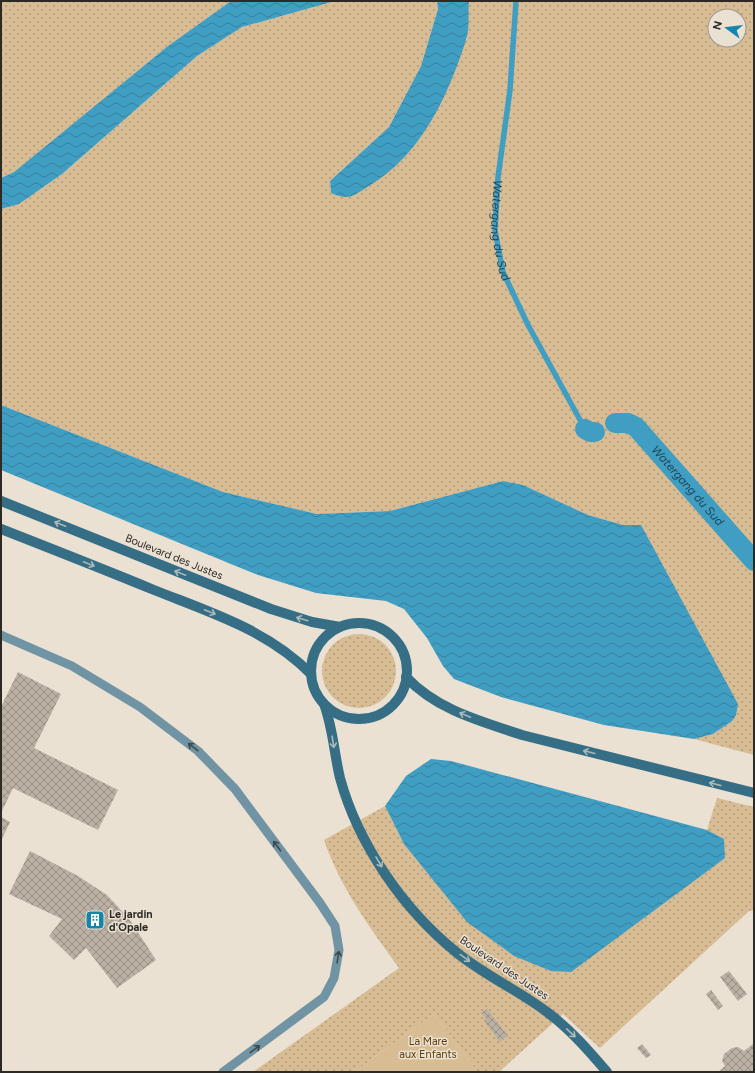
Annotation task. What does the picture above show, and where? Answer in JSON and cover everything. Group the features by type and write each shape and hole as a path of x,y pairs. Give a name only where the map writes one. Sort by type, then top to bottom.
{"street":[{"name":"Boulevard des Justes","path":"1,501 271,608 312,622 340,627"},
{"path":"1,529 238,624 279,647 311,674"},
{"path":"352,623 364,623 376,626 396,641 402,652 406,664 406,677 398,697 389,708 377,715 363,718 349,718 335,712 324,704 315,690 311,674 312,662 318,646 325,636 340,627 352,623"},
{"path":"406,677 429,698 450,709 489,724 527,736 754,793"},
{"name":"Boulevard des Justes","path":"324,704 330,724 340,778 349,804 370,847 402,896 430,927 457,952 548,1013 586,1048 607,1072"}],"lane":[{"path":"1,635 72,666 140,707 198,751 235,789 320,903 335,926 339,950 334,978 324,997 223,1072"}],"green space":[{"path":"1,1 231,1 168,46 14,172 1,178"},
{"path":"335,1 437,1 438,9 421,66 389,127 330,181 331,193 467,39 469,1 754,1 754,755 694,739 713,734 720,729 641,525 623,525 588,515 523,485 503,481 390,511 317,514 223,492 1,405 1,209 19,204 62,174 197,56 242,27"},
{"path":"352,634 366,634 380,640 390,650 396,664 396,678 390,692 380,702 366,708 352,708 338,702 328,692 322,678 322,664 328,650 338,640"},
{"path":"717,798 754,807 754,910 749,911 600,1048 563,1014 499,1072 478,1072 434,1014 354,1072 253,1072 399,968 347,891 338,874 324,840 385,806 404,844 724,839 707,830"},
{"name":"La Mare aux Enfants","path":"434,1014 478,1072 354,1072"}],"water":[{"path":"231,1 335,1 242,27 197,56 62,174 19,204 1,209 1,178 14,172 168,46"},
{"path":"437,1 469,1 466,40 451,82 441,103 418,141 404,158 387,173 355,195 342,197 331,193 330,181 389,127 421,66 438,9"},
{"path":"1,405 223,492 317,514 390,511 503,481 523,485 588,515 623,525 641,525 738,704 736,715 732,721 713,734 694,739 604,725 501,697 454,679 443,666 427,638 404,609 386,601 316,593 258,575 1,470"},
{"path":"431,759 451,761 707,830 724,839 725,858 571,972 551,971 514,956 467,922 404,844 385,806 406,776"}],"building":[{"path":"18,672 61,694 34,748 118,790 98,830 13,788 1,813 1,707"},
{"path":"1,817 10,822 1,841"},
{"name":"Le jardin d'Opale","path":"30,851 78,876 107,895 130,920 156,960 117,988 86,948 74,960 49,936 62,919 9,894"},
{"path":"729,971 747,994 738,1001 720,977"},
{"path":"711,990 723,1006 718,1010 706,994"},
{"path":"487,1009 508,1036 500,1042 484,1021 486,1019 481,1013"},
{"path":"642,1044 651,1055 646,1058 637,1048"},
{"path":"753,1044 754,1071 718,1072 725,1066 722,1061 724,1054 732,1048 738,1047 744,1051"}],"waterway":[{"name":"Watergang du Sud","path":"516,1 510,90 498,177 495,231 503,272 528,325 585,429"},
{"name":"Watergang du Sud","path":"615,423 628,423 636,427 754,561"},
{"name":"Watergang du Sud","path":"585,429 590,432 595,432"}],"place":[{"name":"Le jardin d'Opale","path":"95,920"}]}
